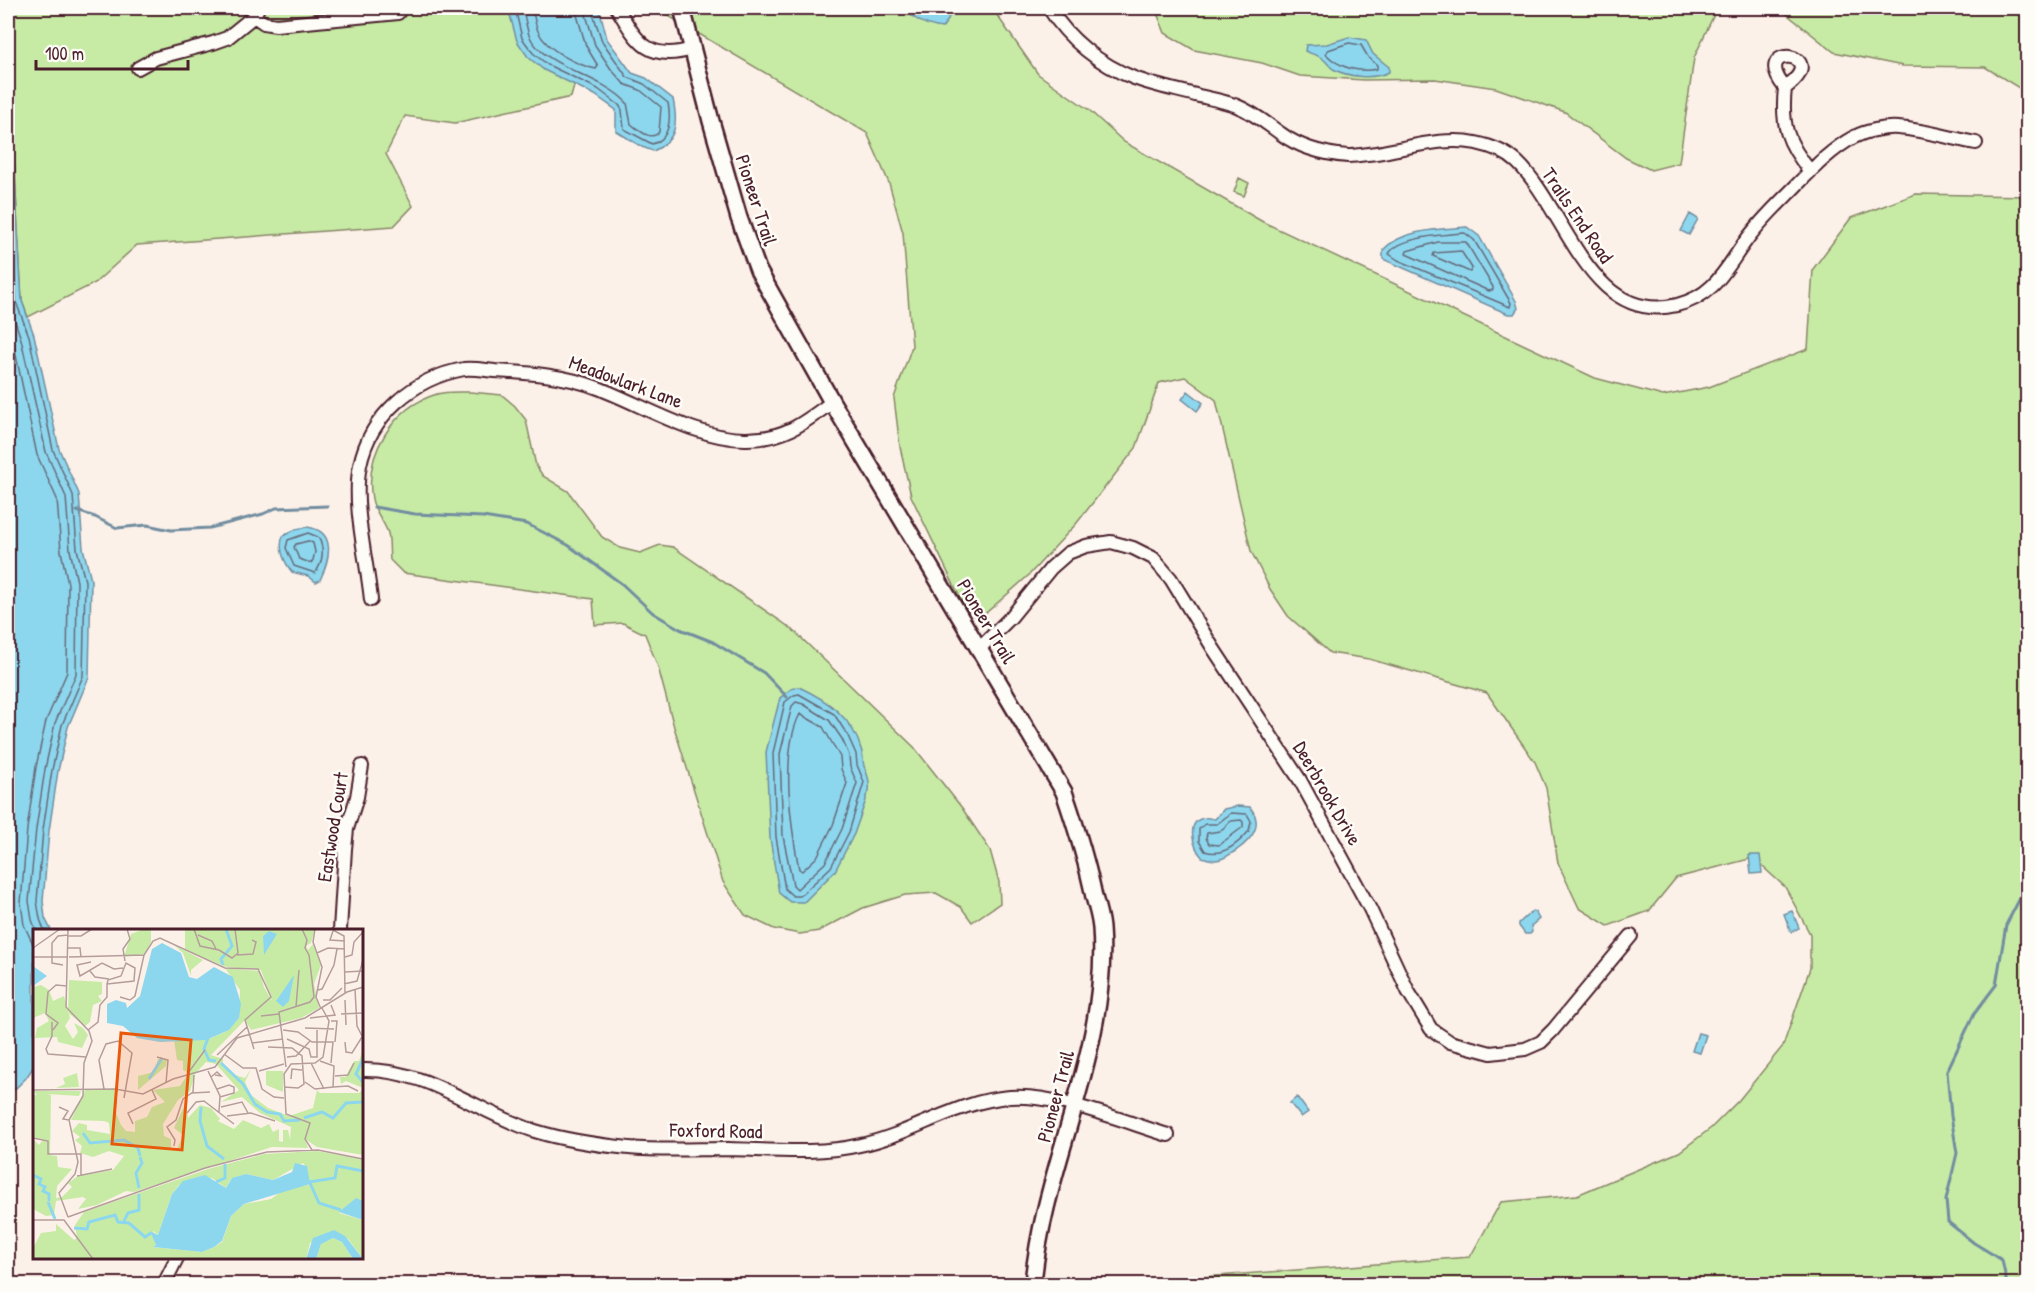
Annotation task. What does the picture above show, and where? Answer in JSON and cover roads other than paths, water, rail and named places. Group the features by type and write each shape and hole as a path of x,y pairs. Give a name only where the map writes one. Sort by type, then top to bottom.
{"main road":[{"name":"Pioneer Trail","path":"682,8 739,218 758,270 832,402 1064,792 1085,854 1101,927 1100,984 1084,1073 1073,1106 1035,1259 1033,1284"}],"street":[{"path":"617,8 641,44 652,50 664,54 693,49"},
{"name":"Trails End Road","path":"1049,8 1064,30 1109,66 1135,78 1237,106 1261,117 1281,134 1305,148 1329,154 1352,156 1456,141 1477,143 1497,150 1514,160 1533,179 1595,276 1608,290 1623,299 1641,305 1660,307 1678,305 1698,297 1716,285 1760,224 1810,171 1835,149 1856,135 1897,128 1976,143"},
{"path":"138,68 156,58 213,44 227,38 256,12 264,23 276,25 398,13"},
{"path":"1785,88 1784,116 1788,135 1793,150 1810,171"},
{"name":"Meadowlark Lane","path":"371,600 357,492 360,464 373,429 395,402 413,388 465,369 548,374 596,387 712,435 747,439 778,436 802,424 832,402"},
{"name":"Deerbrook Drive","path":"979,649 1011,617 1051,568 1068,553 1086,546 1111,542 1133,548 1153,558 1171,579 1213,648 1300,780 1370,909 1408,991 1431,1029 1450,1042 1491,1053 1517,1052 1541,1042 1632,936"},
{"name":"Eastwood Court","path":"340,929 347,829 357,797 362,766"},
{"name":"Foxford Road","path":"363,1070 392,1071 429,1082 535,1131 630,1148 807,1150 852,1146 906,1131 961,1106 1011,1096 1037,1097 1168,1135"},
{"path":"164,1284 176,1259"}],"water":[{"path":"508,8 596,8 601,15 607,39 632,73 646,78 673,99 675,123 667,142 653,151 642,147 616,131 616,110 595,95 544,70 528,57 517,41"},
{"path":"903,8 951,8 948,20 942,28 921,22"},
{"path":"1349,37 1366,40 1373,54 1389,67 1389,72 1368,77 1346,74 1333,69 1321,58 1305,51 1306,45 1327,44"},
{"path":"8,49 22,301 34,335 59,449 79,494 83,548 91,580 89,677 68,727 58,771 49,831 43,901 45,918 50,929 33,929 33,1068 8,1096"},
{"path":"1690,214 1698,219 1689,235 1681,231"},
{"path":"1467,227 1479,236 1516,301 1518,308 1514,314 1508,314 1383,259 1383,250 1400,238 1422,231"},
{"path":"1188,391 1203,403 1197,411 1182,399"},
{"path":"307,527 323,534 327,541 326,564 320,580 316,582 308,576 292,572 284,559 282,550 283,536 296,529"},
{"path":"799,687 830,705 853,729 862,752 869,792 854,834 835,871 804,902 790,902 779,893 770,838 766,752 780,698 791,689"},
{"path":"1238,806 1250,807 1254,814 1256,826 1251,836 1237,850 1222,859 1202,857 1194,841 1195,824 1205,818 1215,819 1224,809"},
{"path":"1749,855 1760,855 1762,873 1751,874"},
{"path":"1532,911 1539,919 1531,926 1532,932 1525,934 1519,923"},
{"path":"1792,911 1799,928 1791,932 1784,914"},
{"path":"1698,1033 1706,1035 1700,1053 1692,1051"},
{"path":"1297,1097 1308,1112 1301,1117 1290,1103"}],"waterway":[{"path":"77,511 117,528 147,525 171,530 210,528 263,514 276,508 327,506"},
{"path":"374,507 415,514 483,517 527,524 568,545 622,584 653,613 680,629 713,642 764,673 787,697"},
{"path":"2007,1284 2002,1260 1974,1243 1948,1222 1946,1200 1957,1153 1947,1071 1974,1014 1996,985 2006,925 2028,883"}]}
